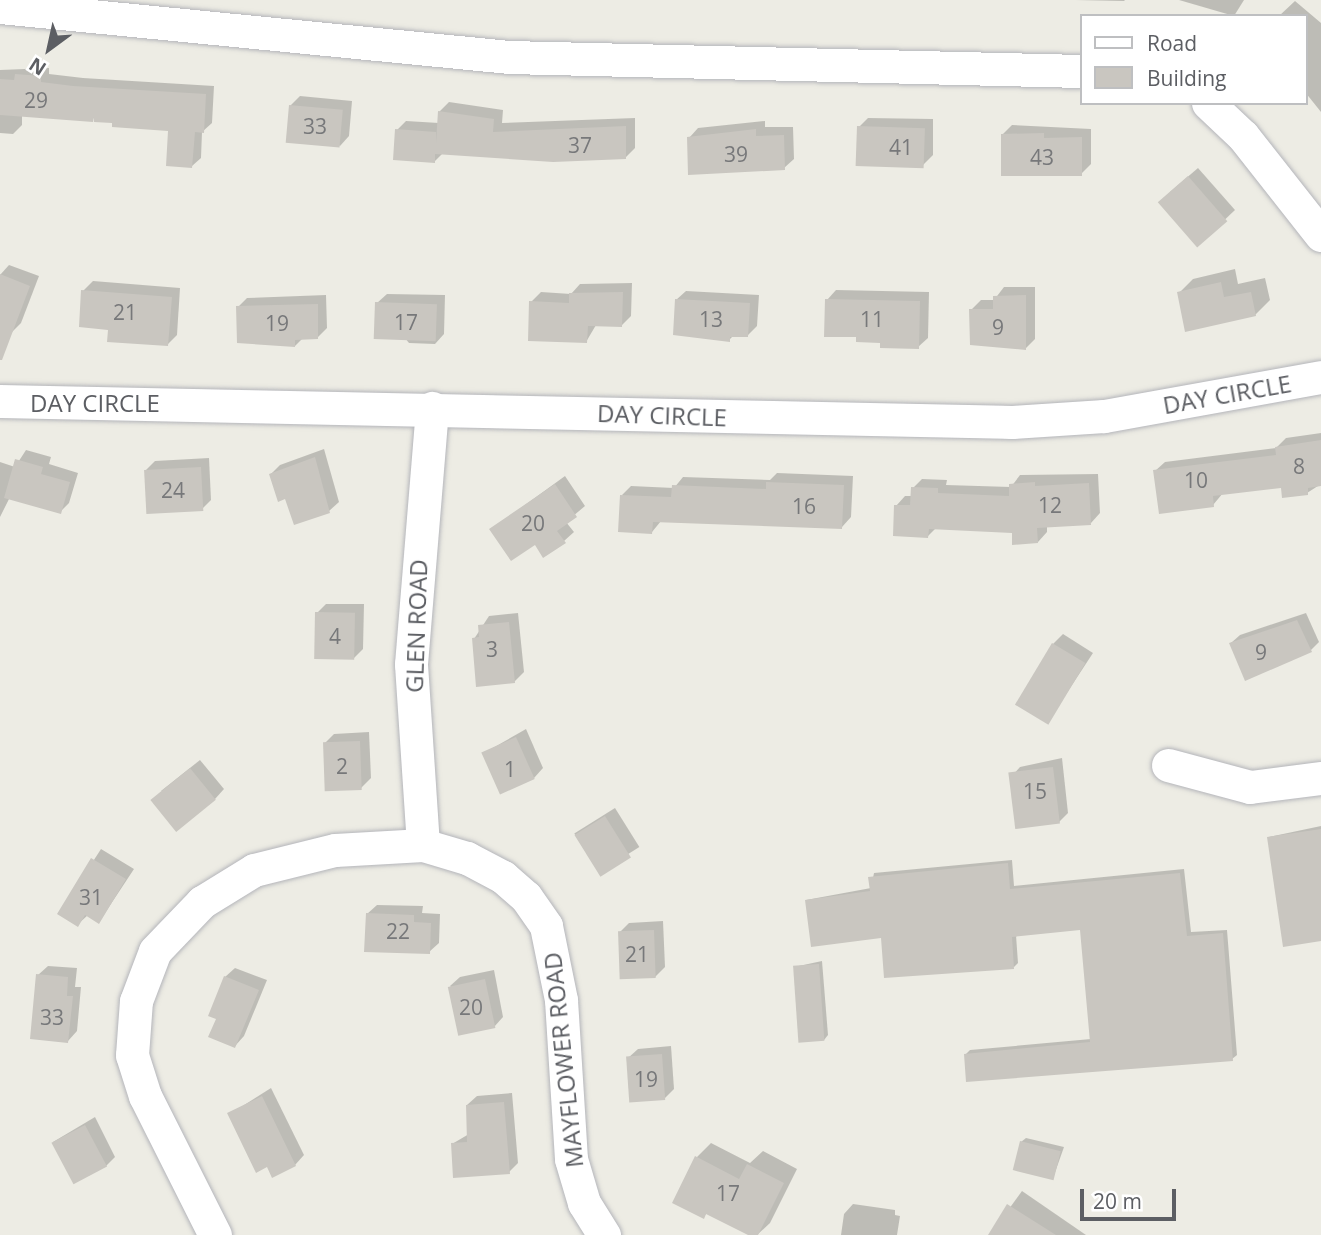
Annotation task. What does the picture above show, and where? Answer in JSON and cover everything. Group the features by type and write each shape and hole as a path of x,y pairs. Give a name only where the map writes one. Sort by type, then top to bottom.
{"street":[{"path":"0,8 509,57 1080,71"},
{"path":"1210,105 1238,130 1321,235"},
{"name":"DAY CIRCLE","path":"0,401 1012,422 1104,416 1321,377"},
{"name":"GLEN ROAD","path":"423,845 411,664 432,408"},
{"path":"1168,765 1250,787 1321,778"},
{"name":"MAYFLOWER ROAD","path":"215,1235 145,1096 132,1055 136,1001 151,958 195,908 254,870 335,850 423,845 467,858 503,877 526,897 546,926 561,1000 571,1160 584,1203 604,1235"}],"building":[{"path":"15,74 41,76 41,82 73,86 206,94 204,133 195,132 192,168 166,166 168,131 112,127 112,123 94,122 94,117 93,122 0,115 0,79 14,80"},
{"path":"289,105 343,110 339,148 286,143"},
{"path":"438,111 494,119 493,132 626,126 626,159 553,162 435,154 435,163 393,160 395,129 436,132 436,143"},
{"path":"857,126 925,128 924,168 856,166"},
{"path":"756,129 756,136 784,135 785,170 688,175 687,137"},
{"path":"1044,133 1044,138 1082,137 1082,176 1001,176 1001,134"},
{"path":"1188,176 1227,221 1197,248 1158,202"},
{"path":"0,274 30,286 2,360 0,360"},
{"path":"1221,282 1224,297 1251,292 1256,316 1185,332 1177,292"},
{"path":"81,290 172,297 168,346 107,342 108,330 79,327"},
{"path":"623,292 622,327 588,326 587,343 528,341 529,301 569,303 569,293"},
{"path":"1026,295 1026,350 970,345 969,309 993,309 993,296"},
{"path":"675,299 750,303 748,337 730,337 730,342 673,335"},
{"path":"825,299 920,301 919,349 880,348 880,343 856,342 856,337 824,337"},
{"path":"375,302 437,304 436,341 374,339"},
{"path":"318,304 318,339 295,340 295,347 237,343 236,306"},
{"path":"1321,440 1321,486 1308,488 1308,495 1282,498 1281,488 1213,496 1214,507 1159,514 1153,470 1276,455 1275,447"},
{"path":"315,457 330,513 294,525 285,499 278,502 269,474"},
{"path":"15,459 43,467 41,474 70,482 61,514 4,498"},
{"path":"201,467 203,511 146,514 144,470"},
{"path":"766,482 844,485 842,529 653,522 652,534 618,532 620,495 671,497 672,485 766,489"},
{"path":"1035,482 1035,486 1089,483 1091,525 1037,528 1038,543 1012,545 1012,533 929,529 928,538 893,536 894,505 910,505 911,487 938,488 938,493 1009,496 1009,484"},
{"path":"555,484 577,517 557,531 566,543 543,558 535,545 511,561 489,529"},
{"path":"315,612 355,613 354,660 314,659"},
{"path":"1297,620 1312,652 1245,681 1229,643"},
{"path":"509,622 515,683 476,687 472,638 479,637 478,625"},
{"path":"1052,643 1085,663 1048,725 1015,705"},
{"path":"516,737 535,779 500,794 481,752"},
{"path":"360,741 362,790 325,791 323,742"},
{"path":"1053,767 1060,824 1015,829 1008,772"},
{"path":"190,768 216,800 176,832 150,800"},
{"path":"605,816 631,858 600,877 574,835"},
{"path":"1321,829 1321,941 1283,947 1267,837"},
{"path":"91,858 126,879 99,924 85,915 78,927 57,914"},
{"path":"1008,863 1010,889 1180,873 1187,936 1223,933 1233,1061 966,1082 964,1054 1090,1042 1080,930 1012,937 1014,969 884,978 881,938 811,947 805,900 870,891 868,877"},
{"path":"366,913 414,915 414,922 431,923 430,954 364,952"},
{"path":"654,930 656,978 620,979 618,931"},
{"path":"819,964 824,1041 798,1043 793,966"},
{"path":"36,974 68,977 67,996 73,996 68,1043 30,1039"},
{"path":"224,976 259,990 235,1048 208,1037 216,1019 208,1016"},
{"path":"485,979 495,1028 458,1036 448,987"},
{"path":"662,1054 665,1100 629,1102 626,1057"},
{"path":"262,1096 296,1166 272,1178 267,1167 256,1173 227,1113"},
{"path":"504,1102 510,1174 453,1178 451,1143 467,1142 466,1105"},
{"path":"85,1125 107,1166 74,1184 51,1143"},
{"path":"1020,1141 1061,1151 1053,1180 1013,1170"},
{"path":"695,1156 739,1179 747,1164 784,1183 758,1235 748,1235 706,1214 704,1219 672,1203"},
{"path":"1007,1204 1056,1235 988,1235"}]}
